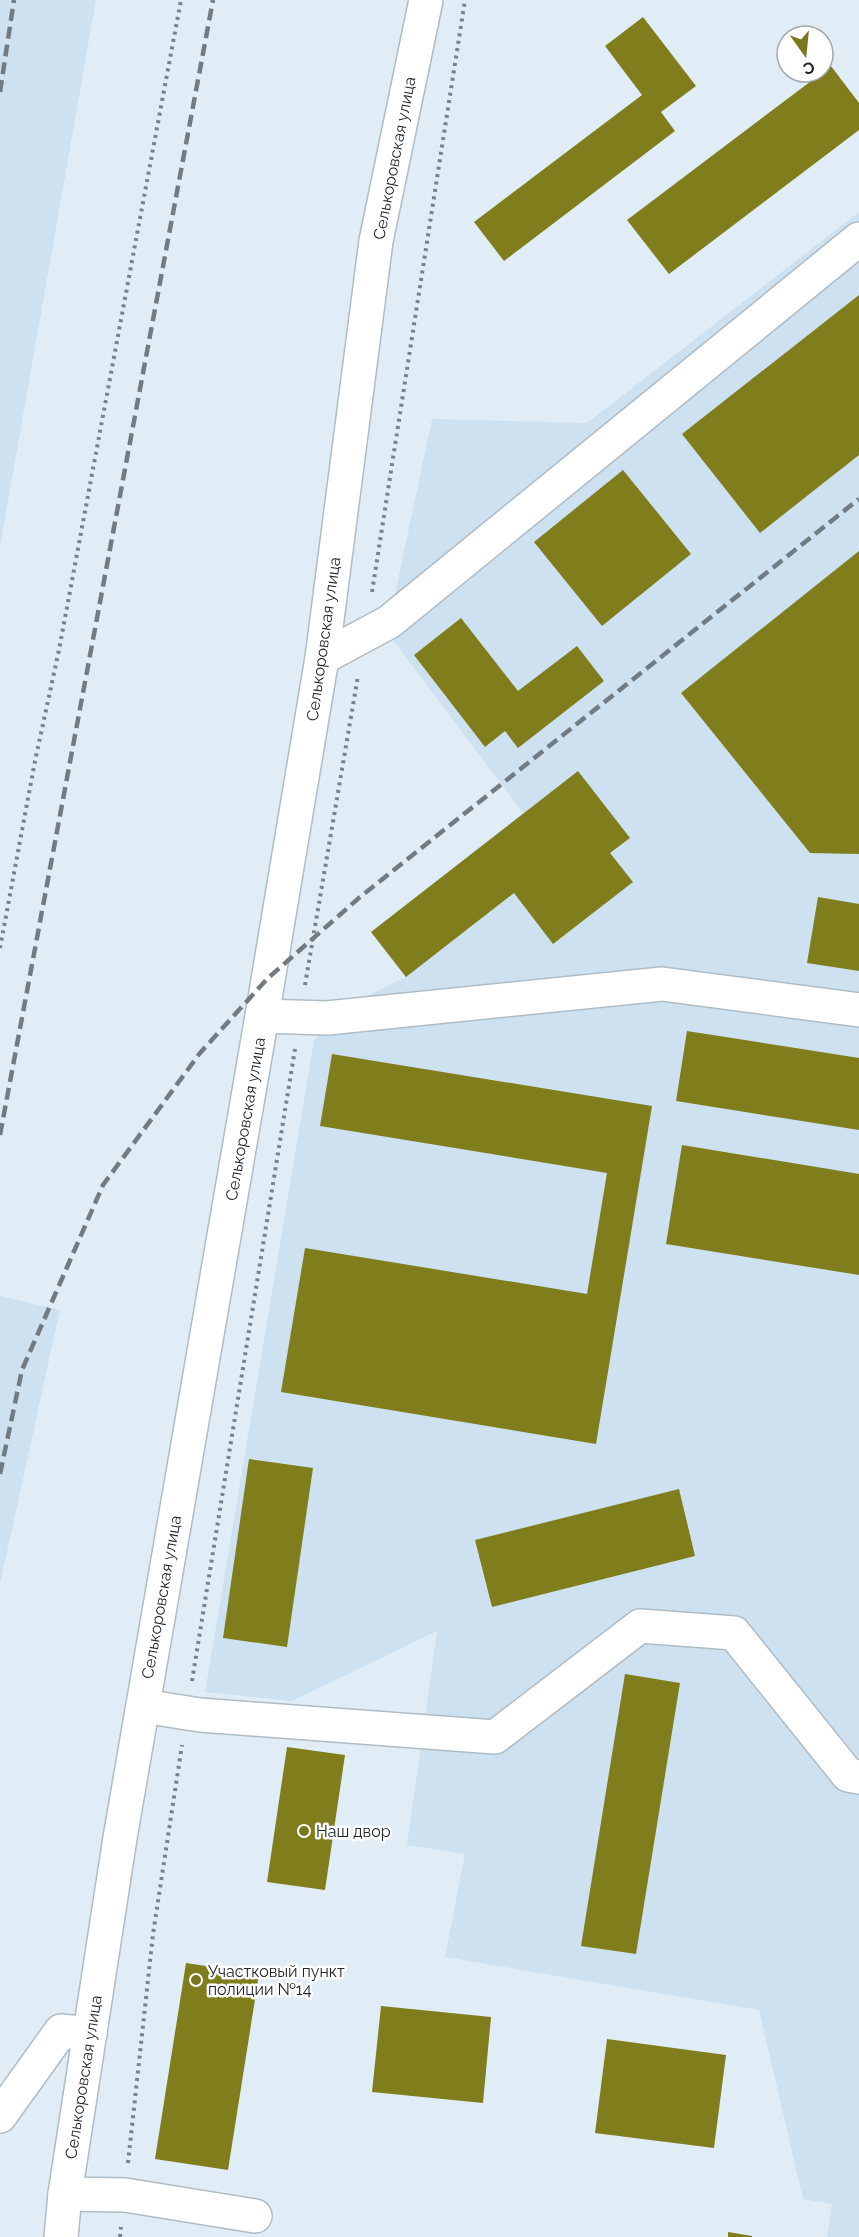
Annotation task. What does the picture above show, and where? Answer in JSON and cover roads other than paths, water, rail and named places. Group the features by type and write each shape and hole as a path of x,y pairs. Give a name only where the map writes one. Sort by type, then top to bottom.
{"main road":[{"name":"Селькоровская улица","path":"61,2237 65,2194 120,1838 322,658 376,241 426,0"},
{"path":"322,658 389,622 859,239"},
{"path":"262,1016 327,1018 662,984 859,1010"},
{"path":"143,1706 187,1713 495,1737 640,1626 734,1633 848,1775 859,1777"},
{"path":"0,2116 61,2031 90,2034"},
{"path":"65,2194 125,2195 255,2216"}],"railway":[{"path":"0,92 14,0"},
{"path":"0,1135 213,0"},
{"path":"0,1474 22,1370 103,1185 200,1053 267,979 360,897 859,499"}],"place":[{"name":"Наш двор","path":"304,1831"},
{"name":"Участковый пункт полиции №14","path":"196,1980"}]}
